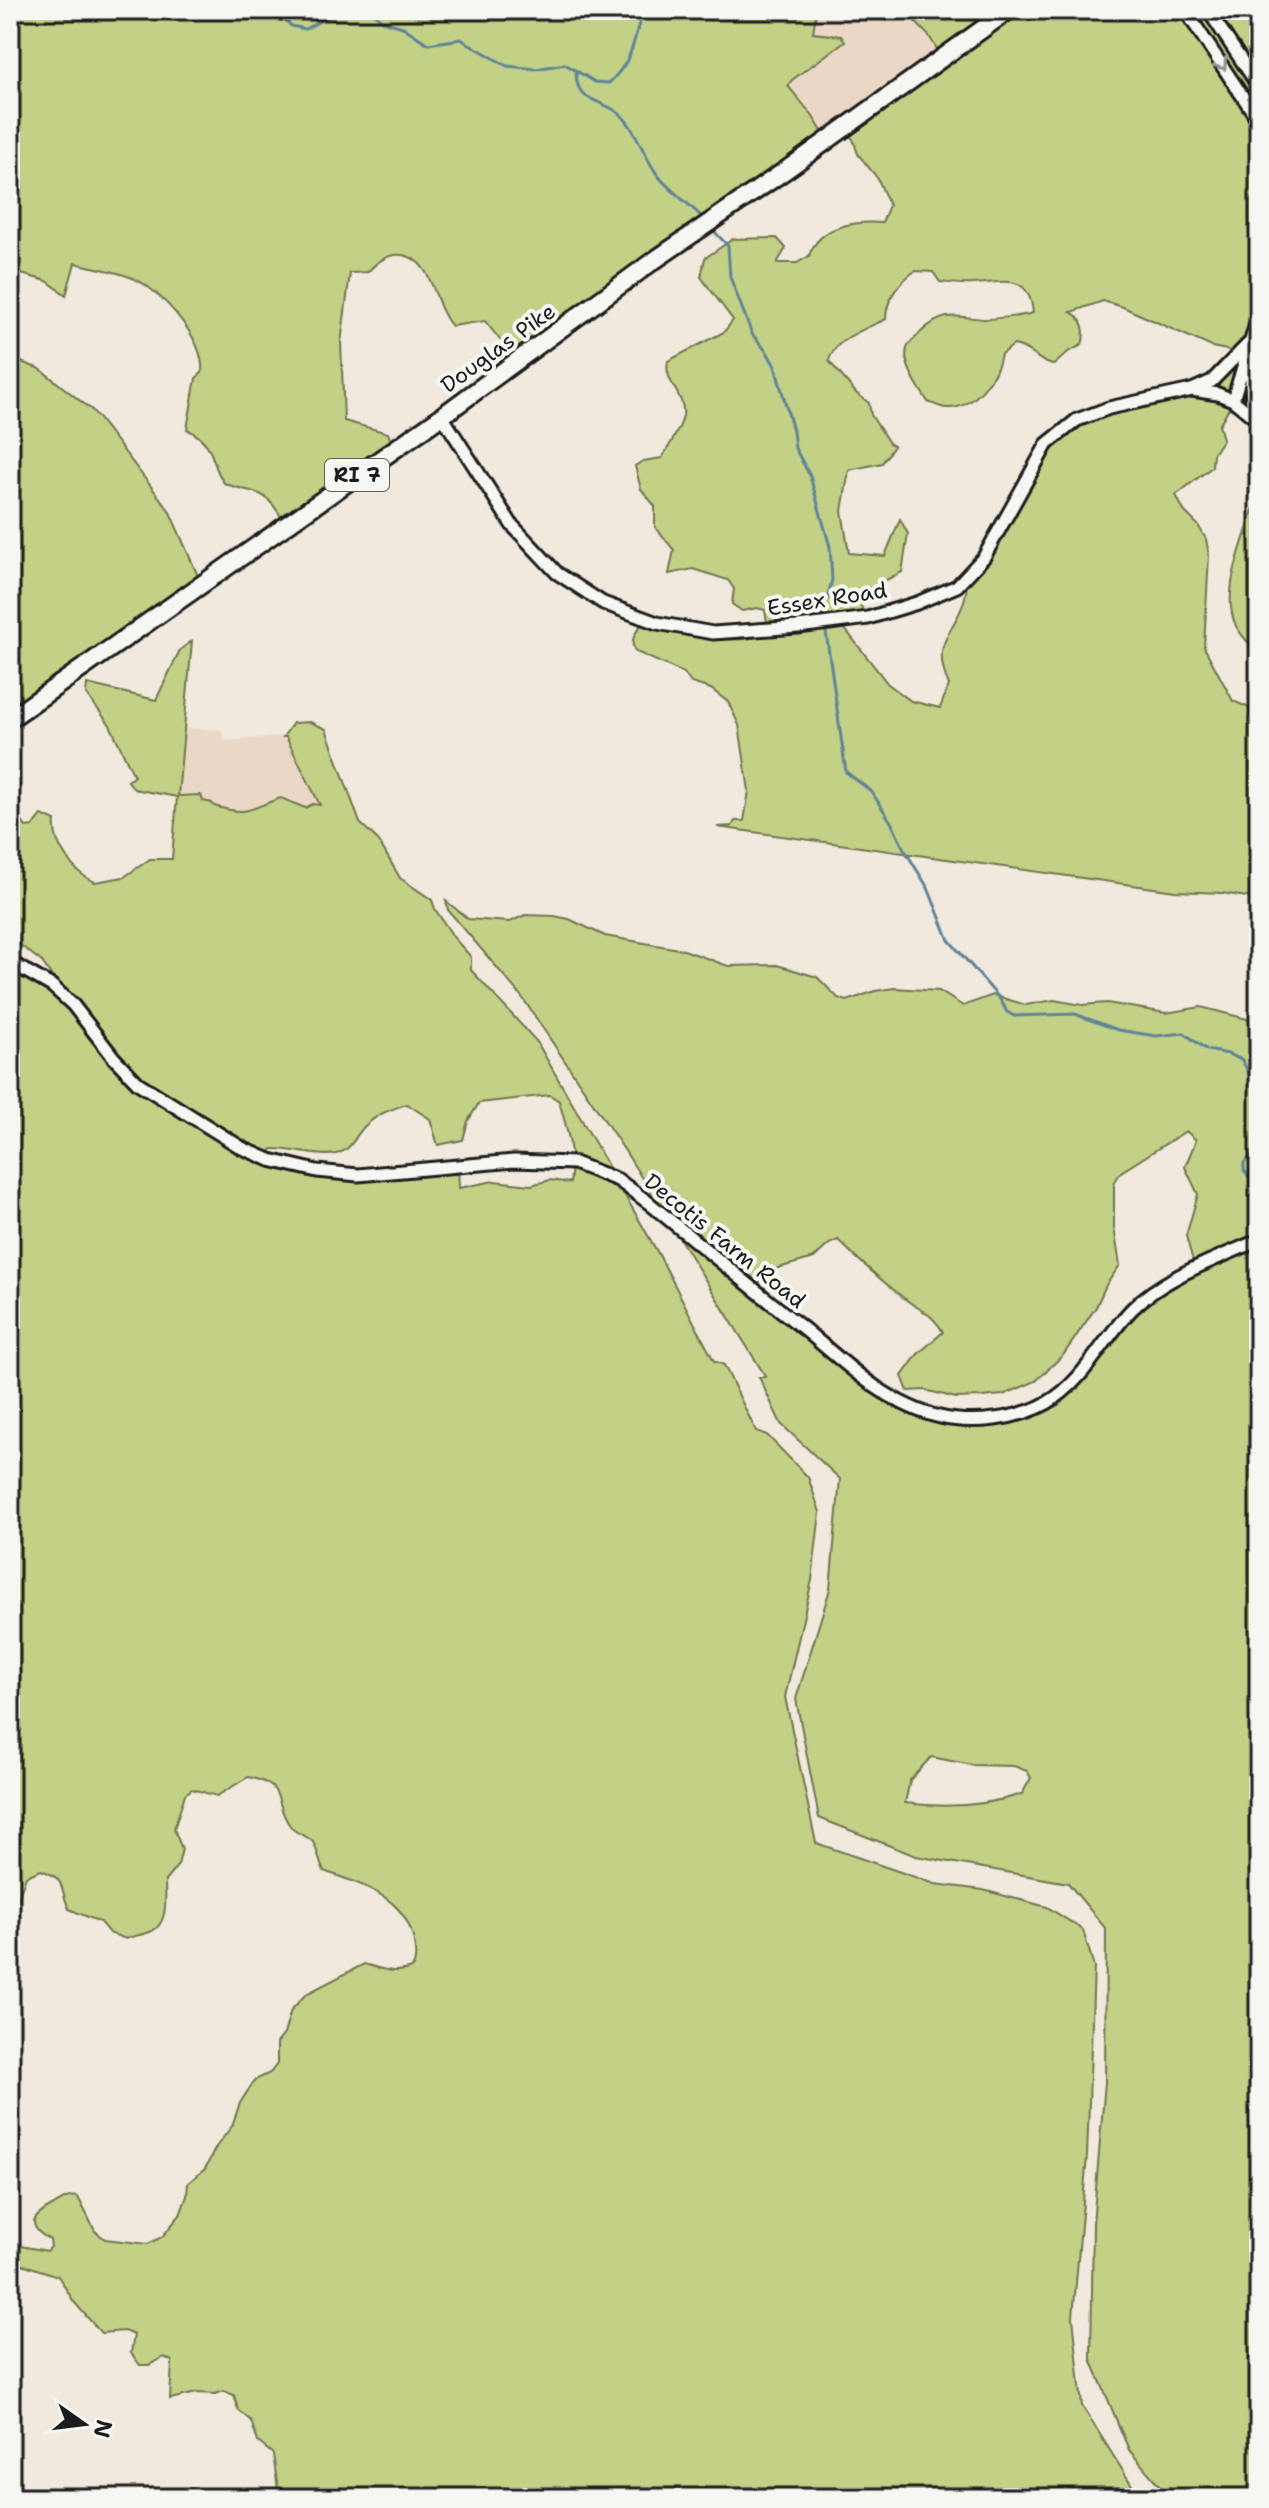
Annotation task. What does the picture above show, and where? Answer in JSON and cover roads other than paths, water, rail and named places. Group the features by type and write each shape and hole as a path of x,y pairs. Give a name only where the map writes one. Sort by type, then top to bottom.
{"main road":[{"name":"Douglas Pike","path":"10,719 442,416 1009,10"}],"street":[{"path":"1185,10 1259,121"},
{"path":"1208,10 1259,87"},
{"path":"1233,400 1259,314"},
{"path":"1192,390 1212,381 1251,341"},
{"path":"1251,341 1250,385 1257,422"},
{"name":"Essex Road","path":"442,416 512,525 557,573 603,603 657,623 713,633 868,618 917,603 957,586 984,557 1047,444 1077,420 1109,408 1192,390 1233,400 1257,422"},
{"name":"Decotis Farm Road","path":"10,962 52,986 73,1005 114,1058 138,1083 242,1148 270,1160 317,1171 358,1175 449,1165 552,1160 574,1163 618,1180 883,1393 941,1418 993,1419 1020,1414 1046,1403 1070,1385 1132,1309 1158,1289 1259,1240"}],"waterway":[{"path":"240,10 254,14 277,14 291,26 305,29 341,10"},
{"path":"371,10 382,21 403,27 428,44 461,39 507,66 536,69 565,64 595,82 609,83 629,56 644,10"},
{"path":"576,73 580,90 621,115 660,178 705,220"},
{"path":"712,229 728,246 730,277 752,334 775,366 795,448 810,476 830,547 832,580 823,615"},
{"path":"826,632 846,772 871,791 928,888 949,940 1000,999 1007,1012 1014,1016 1075,1014 1118,1030 1156,1036 1184,1033 1207,1050 1242,1060 1256,1087 1259,1132"},
{"path":"1259,1149 1244,1163 1244,1170 1259,1190"},
{"path":"1258,1236 1256,1226 1259,1213"},
{"path":"1259,1298 1255,1316 1259,1324"},
{"path":"1259,1541 1254,1545 1254,1554 1259,1560"}]}
